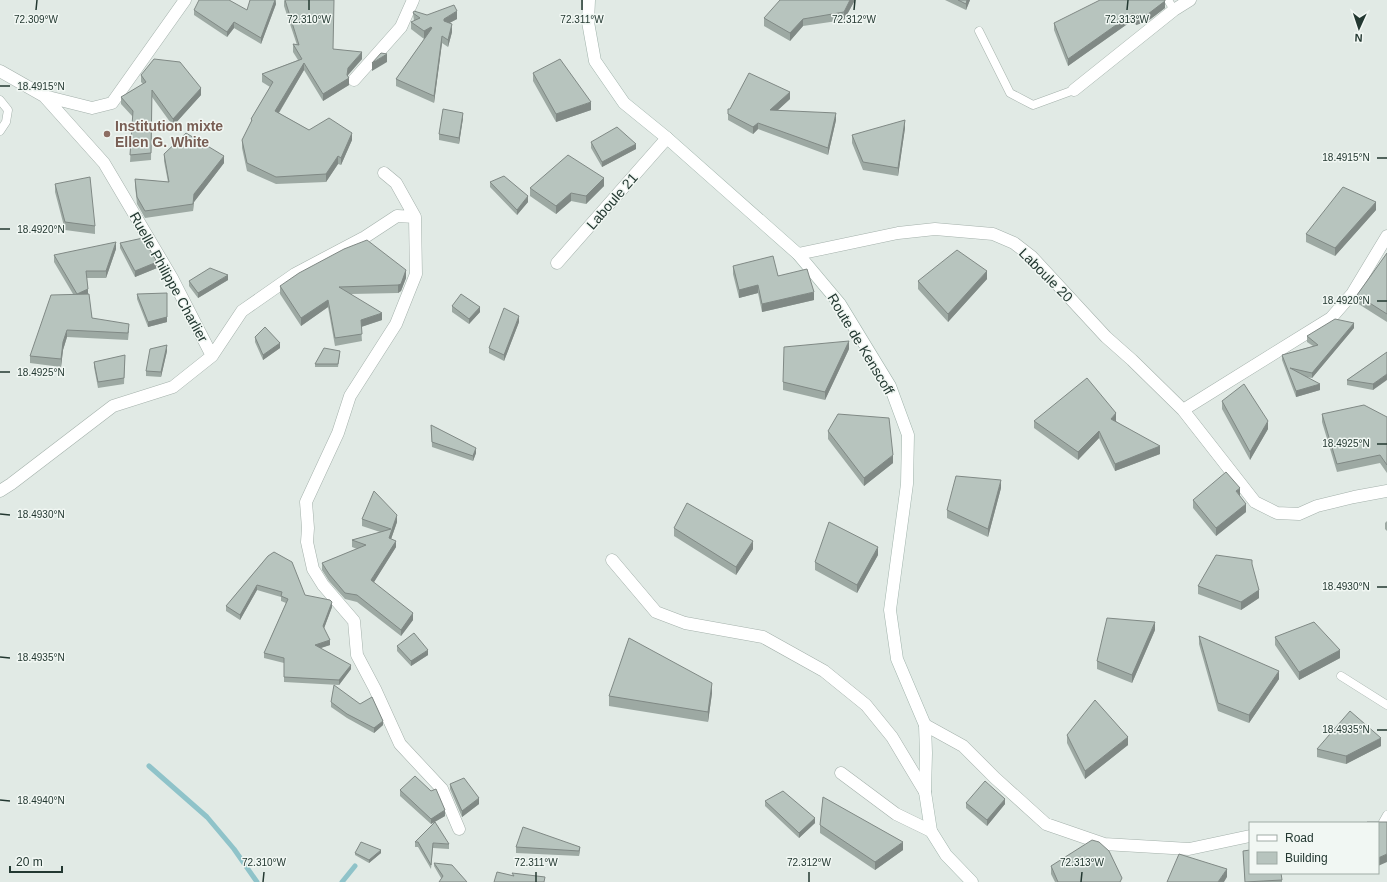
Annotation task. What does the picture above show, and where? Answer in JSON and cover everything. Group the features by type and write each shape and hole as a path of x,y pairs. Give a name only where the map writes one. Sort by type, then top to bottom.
{"street":[{"path":"44,96 92,108 112,103 185,0"},
{"path":"354,80 401,28 413,0"},
{"name":"Route de Kenscoff","path":"589,0 588,22 596,61 624,103 667,138 798,254 840,304 890,386 908,434 907,484 890,610 897,659 925,725 925,792 931,830 946,855 972,882"},
{"path":"1074,90 1171,5 1190,0"},
{"name":"Ruelle Philippe Charlier","path":"0,71 44,96 104,163 172,278 212,356 172,387 113,406 0,491"},
{"name":"Laboule 21","path":"557,264 667,138"},
{"path":"384,173 396,183 415,217 416,274 396,324 350,396 338,433 306,502 308,528 307,542 313,569 323,585 354,621 357,656 375,689 400,744 442,789 459,829"},
{"path":"212,356 242,311 296,274 364,237 397,216 415,217"},
{"name":"Laboule 20","path":"798,254 898,233 935,229 992,234 1014,243 1032,257 1106,337 1184,410 1254,502 1277,513 1299,514 1317,506 1387,491"},
{"path":"1184,410 1331,318 1352,294 1387,236"},
{"path":"612,560 656,612 686,623 763,637 824,671 866,705 892,737 925,792"},
{"path":"925,725 963,746 995,778 1046,824 1104,844 1189,849 1249,836"},
{"path":"841,773 896,814 931,830"},
{"path":"1372,822 1386,819"}],"lane":[{"path":"980,31 1010,93 1033,105 1074,90"},
{"path":"0,100 8,110 6,122 0,131"},
{"path":"1341,676 1387,705"}],"building":[{"path":"199,0 229,0 247,10 250,0 275,0 261,38 234,22 227,32 194,10"},
{"path":"285,0 334,0 333,49 362,52 348,68 347,75 349,78 323,94 304,63 275,111 309,130 329,118 352,133 341,158 338,156 326,174 276,177 247,163 242,140 252,120 251,119 273,82 262,74 302,59 293,44 299,45"},
{"path":"780,0 850,0 844,12 803,19 790,33 764,18"},
{"path":"958,0 967,0 966,4"},
{"path":"1100,0 1165,1 1148,14 1136,18 1133,13 1068,59 1054,23"},
{"path":"454,5 457,11 444,19 444,21 452,24 448,40 442,36 434,96 396,79 432,28 431,27 424,31 411,22 420,18 413,13 414,11 427,15"},
{"path":"381,53 387,54 372,63"},
{"path":"154,59 180,62 201,88 173,119 152,90 151,153 130,155 133,111 121,97 146,82 141,75"},
{"path":"560,59 591,102 556,114 533,73"},
{"path":"749,73 790,92 770,110 836,113 828,148 758,123 753,127 728,114 728,109 730,109"},
{"path":"443,109 463,113 459,138 439,134"},
{"path":"905,120 898,168 863,162 852,135"},
{"path":"617,127 636,144 602,162 591,142"},
{"path":"186,133 224,156 194,194 193,204 145,211 137,197 135,179 169,182 164,154"},
{"path":"568,155 604,178 586,196 571,193 556,206 530,188"},
{"path":"504,176 528,196 517,210 490,182"},
{"path":"90,177 95,226 65,222 55,184"},
{"path":"1343,187 1376,202 1335,248 1306,234"},
{"path":"143,238 157,262 135,271 120,243"},
{"path":"367,240 406,270 401,284 398,285 339,287 382,313 361,320 362,334 335,338 328,300 301,318 280,286 299,273 344,249"},
{"path":"116,242 106,271 86,271 88,289 77,294 54,255"},
{"path":"957,250 987,271 948,314 918,281"},
{"path":"1387,253 1387,314 1357,295"},
{"path":"773,256 778,276 807,269 814,292 762,304 758,285 739,290 733,266"},
{"path":"210,268 228,275 198,293 189,281"},
{"path":"167,293 167,317 148,322 137,294"},
{"path":"89,294 92,318 129,324 128,333 67,330 63,342 61,359 30,356 51,295"},
{"path":"461,294 480,307 469,319 452,306"},
{"path":"504,308 519,316 504,355 489,348"},
{"path":"1335,319 1354,323 1312,373 1290,368 1320,384 1296,391 1282,355 1318,345 1307,336"},
{"path":"265,327 280,343 263,355 255,337"},
{"path":"849,341 825,392 783,382 784,347"},
{"path":"167,345 161,372 146,371 150,349"},
{"path":"324,348 340,351 338,364 315,364"},
{"path":"1387,352 1387,374 1373,384 1347,380"},
{"path":"125,355 124,378 98,382 94,362"},
{"path":"1087,378 1116,413 1111,419 1160,446 1115,464 1099,431 1078,452 1034,421"},
{"path":"1244,384 1268,421 1250,452 1222,401"},
{"path":"1364,405 1387,417 1387,465 1380,455 1337,464 1322,414"},
{"path":"838,414 889,418 893,455 864,478 828,431"},
{"path":"431,425 476,448 473,456 432,442"},
{"path":"1226,472 1240,488 1236,491 1246,504 1216,528 1193,500"},
{"path":"956,476 1001,480 988,529 947,510"},
{"path":"374,491 397,515 389,538 396,541 371,580 413,613 401,630 357,595 345,593 322,563 366,545 352,540 391,529 362,519"},
{"path":"687,503 753,541 736,567 674,528"},
{"path":"829,522 878,547 857,585 815,562"},
{"path":"274,552 292,562 305,595 330,600 332,602 323,626 330,640 315,645 351,665 339,680 284,677 284,658 264,653 288,599 281,596 282,592 257,585 240,615 226,606 268,556"},
{"path":"1216,555 1252,560 1259,590 1241,602 1198,586"},
{"path":"1107,618 1155,622 1132,675 1097,661"},
{"path":"1314,622 1340,650 1299,672 1275,637"},
{"path":"414,633 428,650 411,661 397,646"},
{"path":"1199,636 1279,671 1249,715 1218,703"},
{"path":"629,638 712,683 708,712 609,696"},
{"path":"334,685 360,704 372,697 383,721 374,728 347,714 331,702"},
{"path":"1095,700 1128,737 1085,771 1067,735"},
{"path":"1350,711 1381,738 1346,756 1317,749"},
{"path":"415,776 431,791 436,789 445,810 431,819 400,790"},
{"path":"464,778 479,798 462,811 450,784"},
{"path":"985,781 1005,799 987,820 966,803"},
{"path":"783,791 815,818 799,833 765,801"},
{"path":"823,797 903,842 875,862 820,825"},
{"path":"435,822 449,844 433,843 431,865 418,842 415,842"},
{"path":"1379,822 1387,822 1387,854 1379,858"},
{"path":"523,827 580,847 579,851 516,847"},
{"path":"1092,840 1099,842 1109,851 1122,878 1120,882 1058,882 1051,866"},
{"path":"361,842 381,850 369,860 355,853"},
{"path":"1249,850 1249,874 1281,874 1282,880 1245,882 1243,851"},
{"path":"1179,854 1227,869 1218,882 1167,882"},
{"path":"434,863 452,865 467,882 439,882 443,876"},
{"path":"497,872 514,876 512,873 545,877 544,882 494,882"}],"waterway":[{"path":"149,766 207,817 234,849 257,882"},
{"path":"342,882 355,866"}],"place":[{"name":"Institution mixte Ellen G. White","path":"107,134"}]}
